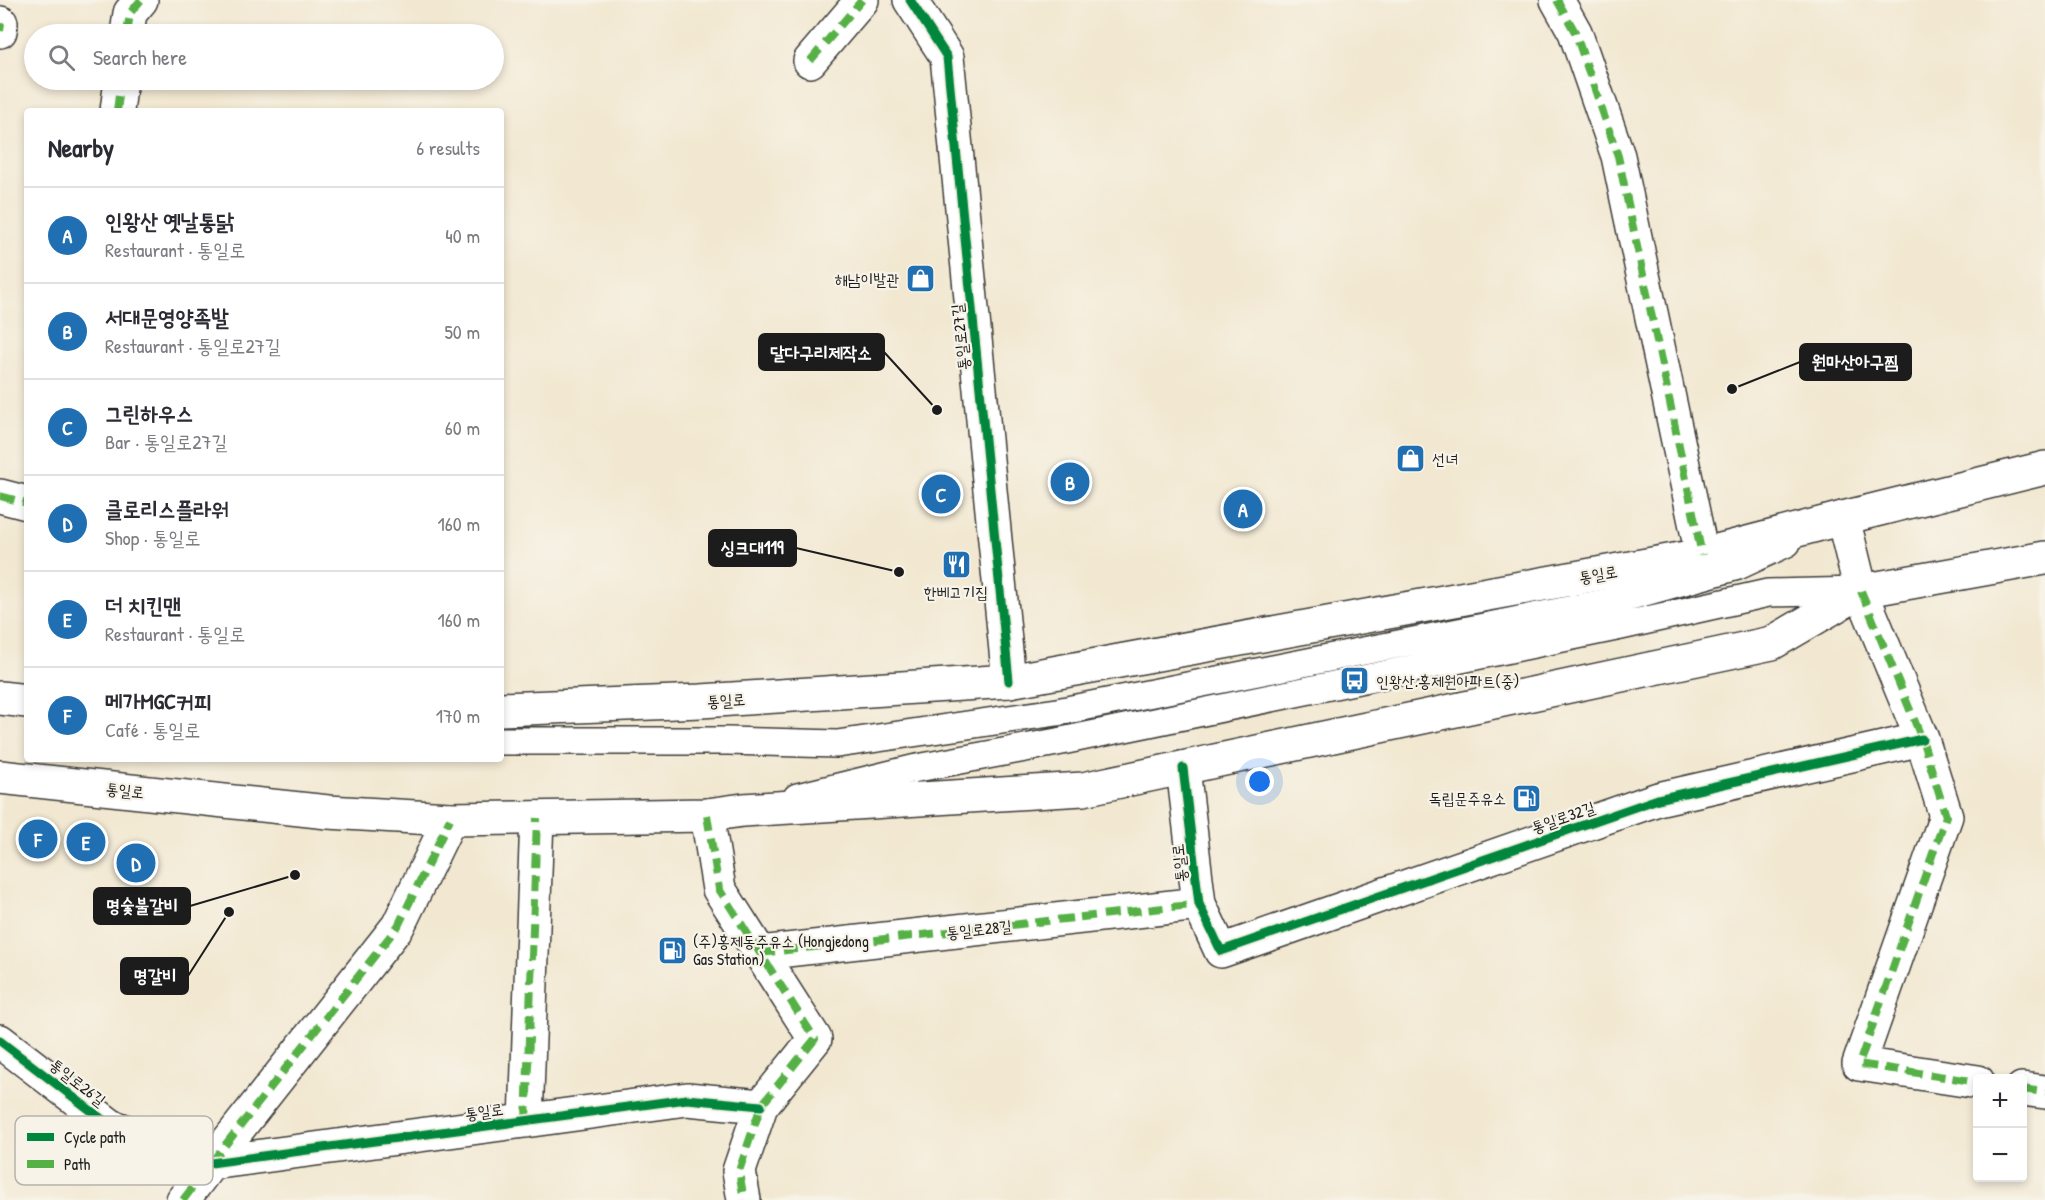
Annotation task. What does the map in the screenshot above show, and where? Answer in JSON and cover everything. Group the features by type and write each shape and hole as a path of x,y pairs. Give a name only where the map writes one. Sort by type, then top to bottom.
{"street":[{"path":"128,24 130,13 141,0"},
{"path":"810,62 862,0"},
{"name":"통일로27길","path":"910,0 947,57 1009,681"},
{"path":"1557,0 1575,32 1618,156 1702,555"},
{"path":"117,108 120,90"},
{"name":"통일로","path":"504,709 689,702 1009,681 1702,555 2045,468"},
{"path":"0,496 24,502"},
{"path":"1843,518 1861,591 1922,739 1946,816 1859,1064 1973,1081"},
{"name":"통일로","path":"21,772 328,812 450,819 707,815 743,810 1083,789 1772,643 1861,591 2045,558"},
{"path":"0,698 24,701"},
{"name":"통일로32길","path":"1221,951 1659,800 1922,739"},
{"name":"통일로","path":"1183,768 1198,904 1221,951"},
{"path":"707,815 719,889 815,1039 761,1106 739,1171 744,1200"},
{"name":"통일로","path":"526,1121 537,818"},
{"path":"213,1159 398,926 450,819"},
{"name":"통일로28길","path":"760,953 1198,904"},
{"name":"통일로26길","path":"0,1041 98,1116"},
{"path":"2027,1090 2045,1092"},
{"name":"통일로","path":"213,1162 687,1099 761,1106"},
{"path":"183,1200 194,1185"}],"lane":[{"path":"504,741 728,741 837,744 1058,712 1609,602 1738,566 1843,518"},
{"path":"743,810 912,768 1114,730 1610,628 1768,593 1861,591"}],"marked path":[{"path":"128,24 130,13 141,0"},
{"path":"810,61 862,0"},
{"path":"1557,0 1575,32 1618,156 1702,555"},
{"path":"0,31 1,23"},
{"path":"117,108 120,90"},
{"path":"0,496 24,502"},
{"path":"1861,591 1922,739 1946,816 1859,1064 1973,1081"},
{"path":"707,815 719,889 815,1039 761,1106 739,1171 744,1200"},
{"path":"526,1121 537,818"},
{"path":"213,1160 398,926 450,819"},
{"path":"760,953 1199,904"},
{"path":"2027,1090 2045,1092"},
{"path":"183,1200 194,1185"}],"cycle path":[{"path":"910,0 947,57 1009,681"},
{"path":"1183,768 1199,904 1221,951 1658,799 1922,739"},
{"path":"0,1041 98,1116"},
{"path":"213,1163 687,1099 761,1106"}],"place":[{"name":"해남이발관","path":"920,279"},
{"name":"원마산아구찜","path":"1732,389"},
{"name":"달다구리제작소","path":"937,410"},
{"name":"선녀","path":"1411,459"},
{"name":"서대문영양족발","path":"1070,482"},
{"name":"그린하우스","path":"941,494"},
{"name":"인왕산 옛날통닭","path":"1243,509"},
{"name":"한베고기집","path":"956,564"},
{"name":"싱크대119","path":"899,572"},
{"name":"인왕산.홍제원아파트(중)","path":"1355,681"},
{"name":"독립문주유소","path":"1527,798"},
{"name":"메가MGC커피","path":"38,839"},
{"name":"더 치킨맨","path":"86,842"},
{"name":"클로리스플라워","path":"136,863"},
{"name":"명숯불갈비","path":"295,875"},
{"name":"명갈비","path":"229,912"},
{"name":"(주)홍제동주유소 (Hongjedong Gas Station)","path":"672,950"}]}
